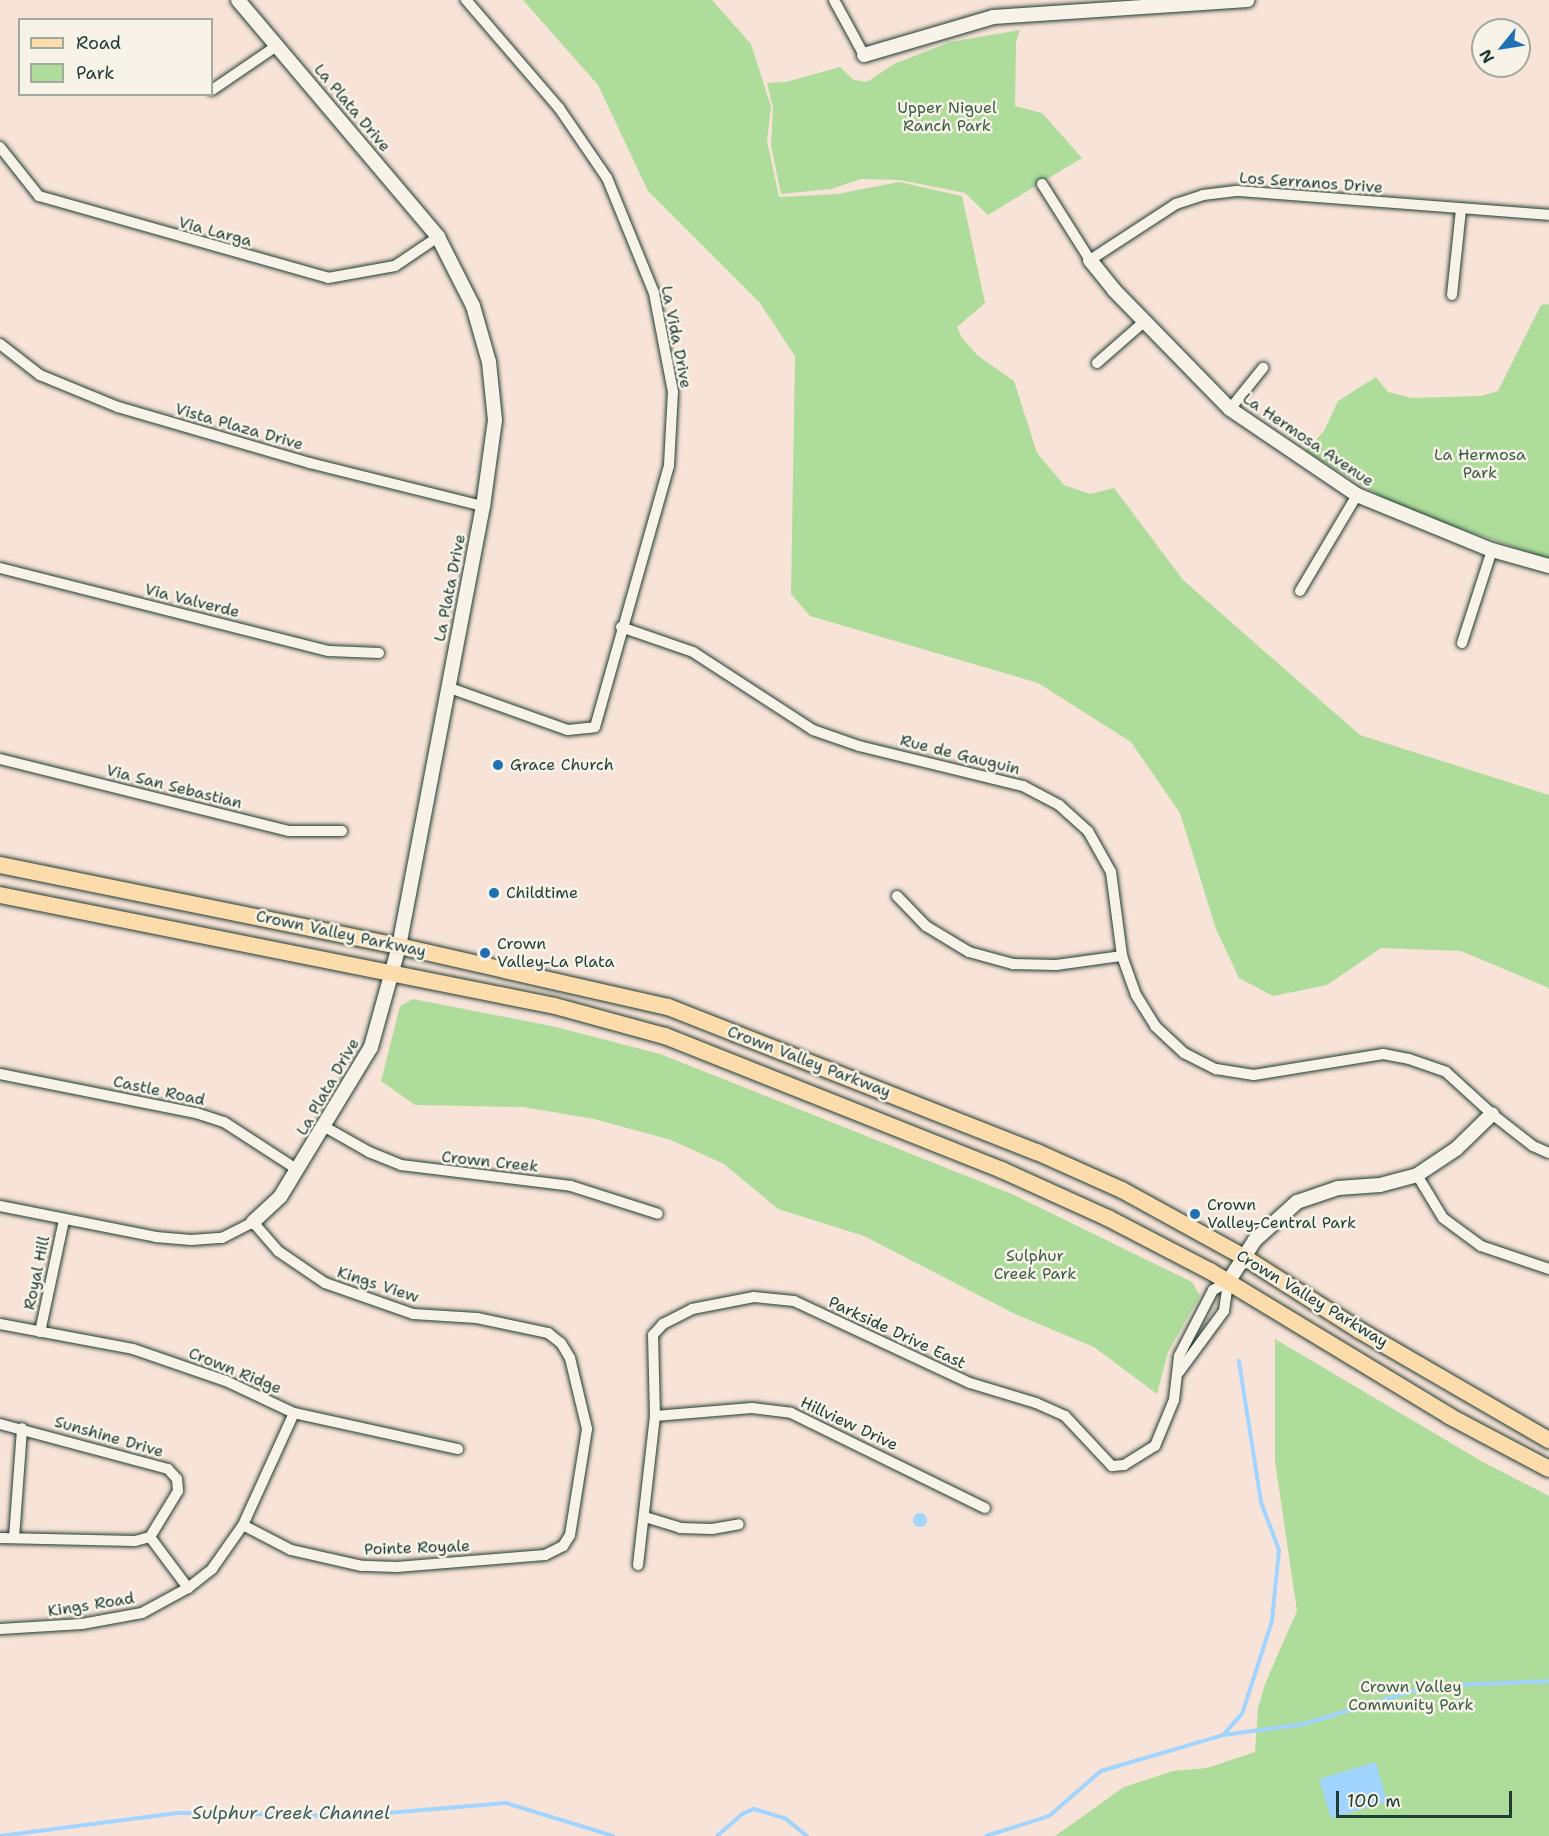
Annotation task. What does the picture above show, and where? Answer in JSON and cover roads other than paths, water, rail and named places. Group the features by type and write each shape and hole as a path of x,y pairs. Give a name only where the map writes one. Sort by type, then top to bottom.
{"main road":[{"name":"Crown Valley Parkway","path":"0,865 399,945 607,991 678,1011 1070,1166 1161,1209 1244,1257 1359,1330 1549,1440"},
{"name":"Crown Valley Parkway","path":"0,895 555,1006 675,1040 1061,1195 1228,1282 1449,1416 1549,1469"}],"street":[{"name":"La Plata Drive","path":"238,0 438,237 473,306 489,362 495,420 483,506 399,945 371,1047 325,1127 280,1197 254,1222"},
{"name":"La Vida Drive","path":"447,687 568,730 595,728 621,627 669,465 673,392 654,293 608,178 559,108 466,0"},
{"path":"834,0 864,55 993,17 1237,1"},
{"path":"213,89 278,45"},
{"name":"Via Larga","path":"0,147 39,196 328,278 395,266 438,237"},
{"name":"La Hermosa Avenue","path":"1042,184 1090,260 1144,321 1230,409 1357,495 1492,550 1549,566"},
{"name":"Los Serranos Drive","path":"1090,260 1143,222 1176,204 1203,195 1238,191 1549,215"},
{"path":"1452,295 1461,209"},
{"path":"1096,363 1144,321"},
{"name":"Vista Plaza Drive","path":"0,345 40,375 118,407 310,463 483,506"},
{"path":"1230,409 1263,368"},
{"path":"1300,591 1357,495"},
{"path":"1462,643 1492,550"},
{"name":"Via Valverde","path":"0,568 329,651 379,653"},
{"name":"Rue de Gauguin","path":"621,627 693,652 813,730 859,746 1023,786 1059,805 1088,831 1111,872 1122,956 1136,994 1155,1026 1184,1053 1216,1069 1254,1075 1294,1071 1338,1059 1383,1054 1446,1072 1492,1114 1533,1146 1549,1153"},
{"name":"Via San Sebastian","path":"0,759 289,831 342,831"},
{"path":"897,896 926,926 969,952 1013,964 1056,965 1122,956"},
{"name":"Castle Road","path":"0,1074 196,1113 224,1122 298,1170"},
{"path":"1179,1372 1179,1356 1211,1295 1228,1282 1263,1230 1298,1202 1338,1188 1380,1185 1417,1174 1456,1149 1492,1114"},
{"name":"Crown Creek","path":"325,1127 401,1165 571,1186 658,1214"},
{"path":"1417,1174 1443,1218 1480,1246 1549,1269"},
{"path":"0,1206 64,1220 191,1240 222,1238 254,1222"},
{"name":"Royal Hill","path":"40,1332 64,1220"},
{"name":"Kings View","path":"254,1222 278,1251 325,1283 412,1314 477,1318 548,1334 561,1343 570,1358 587,1417 570,1535 563,1546"},
{"path":"1179,1372 1224,1311 1228,1282"},
{"name":"Parkside Drive East","path":"655,1416 653,1335 663,1324 692,1309 727,1300 794,1301 943,1371 1065,1416 1112,1466 1124,1465 1155,1446 1167,1425 1179,1372"},
{"name":"Crown Ridge","path":"0,1324 133,1349 226,1381 294,1413 458,1449"},
{"name":"Hillview Drive","path":"655,1416 752,1408 791,1413 984,1508"},
{"name":"Kings Road","path":"0,1629 73,1625 142,1613 188,1588 212,1569 243,1525 294,1413"},
{"path":"638,1565 655,1416"},
{"name":"Sunshine Drive","path":"0,1424 22,1428 168,1469 177,1479 178,1491 150,1537"},
{"path":"14,1538 22,1428"},
{"path":"645,1517 681,1528 711,1529 739,1524"},
{"name":"Pointe Royale","path":"243,1525 291,1550 362,1566 396,1567 545,1555 563,1546"},
{"path":"0,1538 45,1542 135,1541 150,1537 188,1588"}],"water":[{"path":"920,1513 925,1515 927,1520 925,1525 920,1527 915,1525 913,1520 915,1515"},
{"path":"1376,1762 1387,1802 1331,1818 1319,1779"}],"waterway":[{"name":"Sulphur Creek Channel","path":"986,1836 1049,1816 1101,1771 1223,1735 1242,1714 1272,1621 1279,1550 1261,1502 1239,1361"},
{"path":"1223,1735 1304,1724 1429,1686 1549,1681"},
{"name":"Sulphur Creek Channel","path":"0,1836 178,1813 351,1816 506,1803 613,1836"},
{"name":"Sulphur Creek Channel","path":"717,1836 742,1814 754,1809 786,1819 807,1836"}],"place":[{"name":"Grace Church","path":"498,765"},
{"name":"Childtime","path":"494,893"},
{"name":"Crown Valley-La Plata","path":"485,953"},
{"name":"Crown Valley-Central Park","path":"1195,1214"}],"park label":[{"name":"Upper Niguel Ranch Park","path":"947,117"},
{"name":"La Hermosa Park","path":"1480,464"},
{"name":"Sulphur Creek Park","path":"1035,1265"},
{"name":"Crown Valley Community Park","path":"1411,1696"}]}
